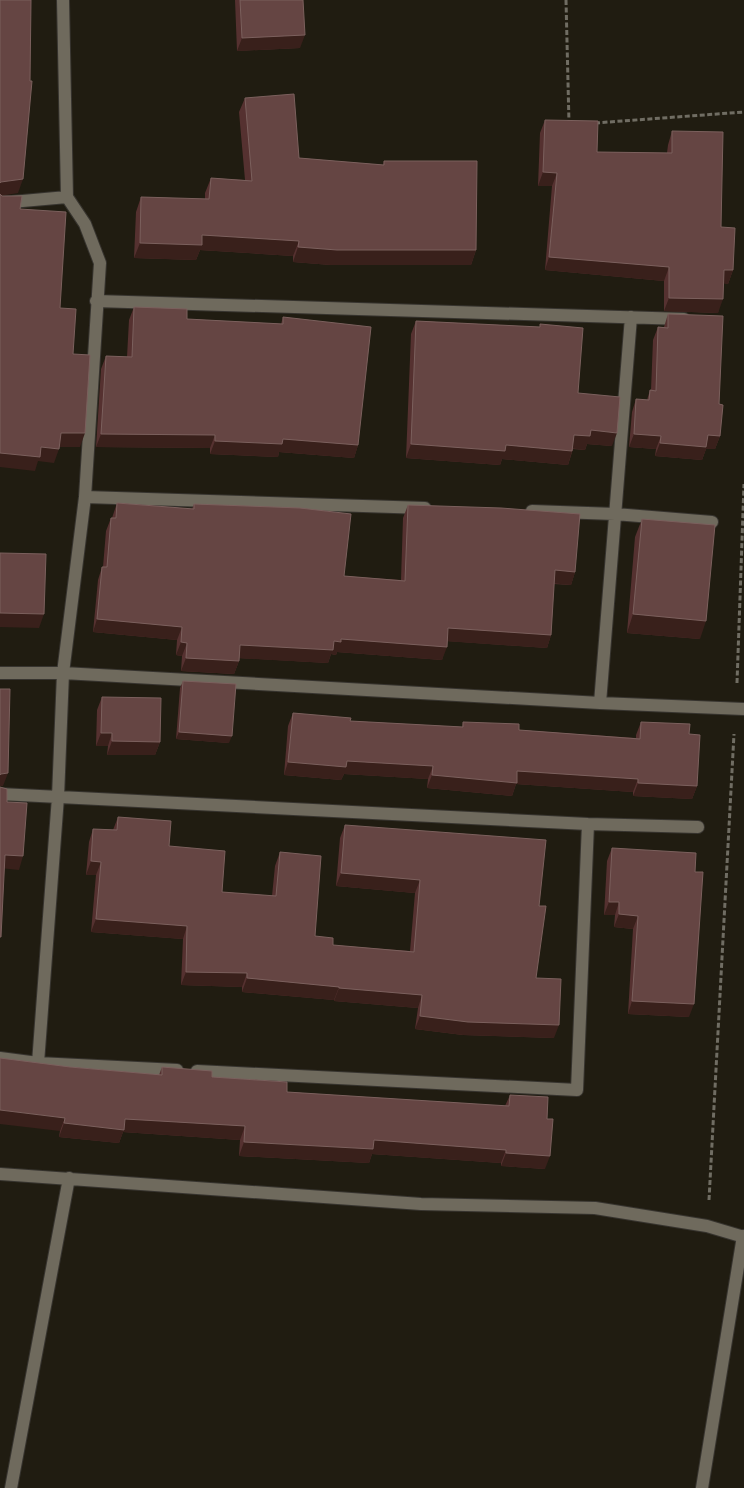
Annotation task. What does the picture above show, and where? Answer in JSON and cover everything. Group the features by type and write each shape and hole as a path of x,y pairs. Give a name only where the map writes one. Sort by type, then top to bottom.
{"street":[{"path":"38,1063 58,797 63,673 85,497 96,301 100,263 85,224 67,197 63,0"},
{"path":"0,203 67,197"},
{"path":"96,301 695,320"},
{"path":"600,703 631,317"},
{"path":"85,497 438,508"},
{"path":"517,511 615,514 712,522"},
{"path":"0,673 63,673 600,703 740,708"},
{"path":"0,794 588,824 698,827"},
{"path":"0,1058 38,1063 577,1090 588,824"},
{"path":"0,1174 421,1204 596,1208 707,1226 743,1236 702,1488"},
{"path":"11,1488 69,1178"}],"path":[{"path":"566,0 569,126 578,125"},
{"path":"588,124 744,112"},
{"path":"707,1226 740,708 744,484"}],"building":[{"path":"0,0 31,0 30,81 32,81 23,179 0,183"},
{"path":"240,0 303,0 305,35 242,38"},
{"path":"294,94 299,158 384,165 384,161 477,161 476,250 337,250 298,247 299,241 202,235 202,245 140,243 141,197 209,199 211,178 252,181 245,98"},
{"path":"545,120 598,121 597,152 672,153 672,131 723,132 721,227 735,228 733,270 724,270 723,299 669,298 669,267 549,257 557,173 543,172"},
{"path":"0,194 2,196 22,196 20,209 66,212 60,308 76,309 73,354 90,355 85,433 61,433 59,449 41,447 40,457 0,453"},
{"path":"134,307 187,309 187,319 283,324 283,317 371,327 358,445 283,439 282,444 215,441 215,435 101,434 106,356 132,357"},
{"path":"668,314 723,316 719,404 723,405 720,436 708,435 706,447 660,443 661,436 634,434 636,399 649,400 650,390 656,391 658,327 668,328"},
{"path":"416,321 540,327 540,324 583,328 578,393 620,397 617,433 591,430 590,436 574,435 572,451 506,445 505,451 411,444"},
{"path":"117,503 194,509 194,504 300,508 351,514 344,576 405,581 408,505 501,508 580,514 575,572 555,570 551,635 448,628 447,647 341,639 341,642 334,641 333,650 240,645 239,661 186,658 187,643 181,642 182,627 97,619 102,567 107,567 111,518 116,518"},
{"path":"642,519 715,525 706,621 633,614"},
{"path":"0,553 46,554 44,614 0,613"},
{"path":"183,681 236,684 232,736 179,732"},
{"path":"0,689 10,689 8,773 0,775"},
{"path":"102,697 161,698 160,742 112,741 112,733 101,733"},
{"path":"293,713 351,718 350,721 463,727 463,722 519,724 519,730 640,739 641,722 690,724 689,734 700,735 697,786 638,783 638,779 517,771 517,783 432,775 433,766 347,761 346,767 288,762"},
{"path":"0,787 7,789 7,802 27,803 23,856 5,855 1,937 0,937"},
{"path":"118,817 171,821 169,846 225,851 222,892 276,896 280,852 321,856 315,936 333,938 333,945 414,952 420,880 341,873 345,825 546,840 539,906 546,906 536,978 561,979 559,1025 468,1022 420,1016 422,995 247,978 247,973 186,972 187,926 96,919 101,862 91,861 93,829 117,830"},
{"path":"612,848 696,853 695,872 703,872 694,1004 632,1001 638,916 619,914 619,902 609,902"},
{"path":"0,1058 70,1067 162,1075 162,1067 212,1071 212,1077 287,1082 287,1092 509,1106 510,1095 548,1097 547,1119 553,1119 550,1156 506,1153 506,1150 374,1140 373,1149 244,1142 245,1126 125,1119 124,1130 64,1123 65,1118 0,1110"}]}
